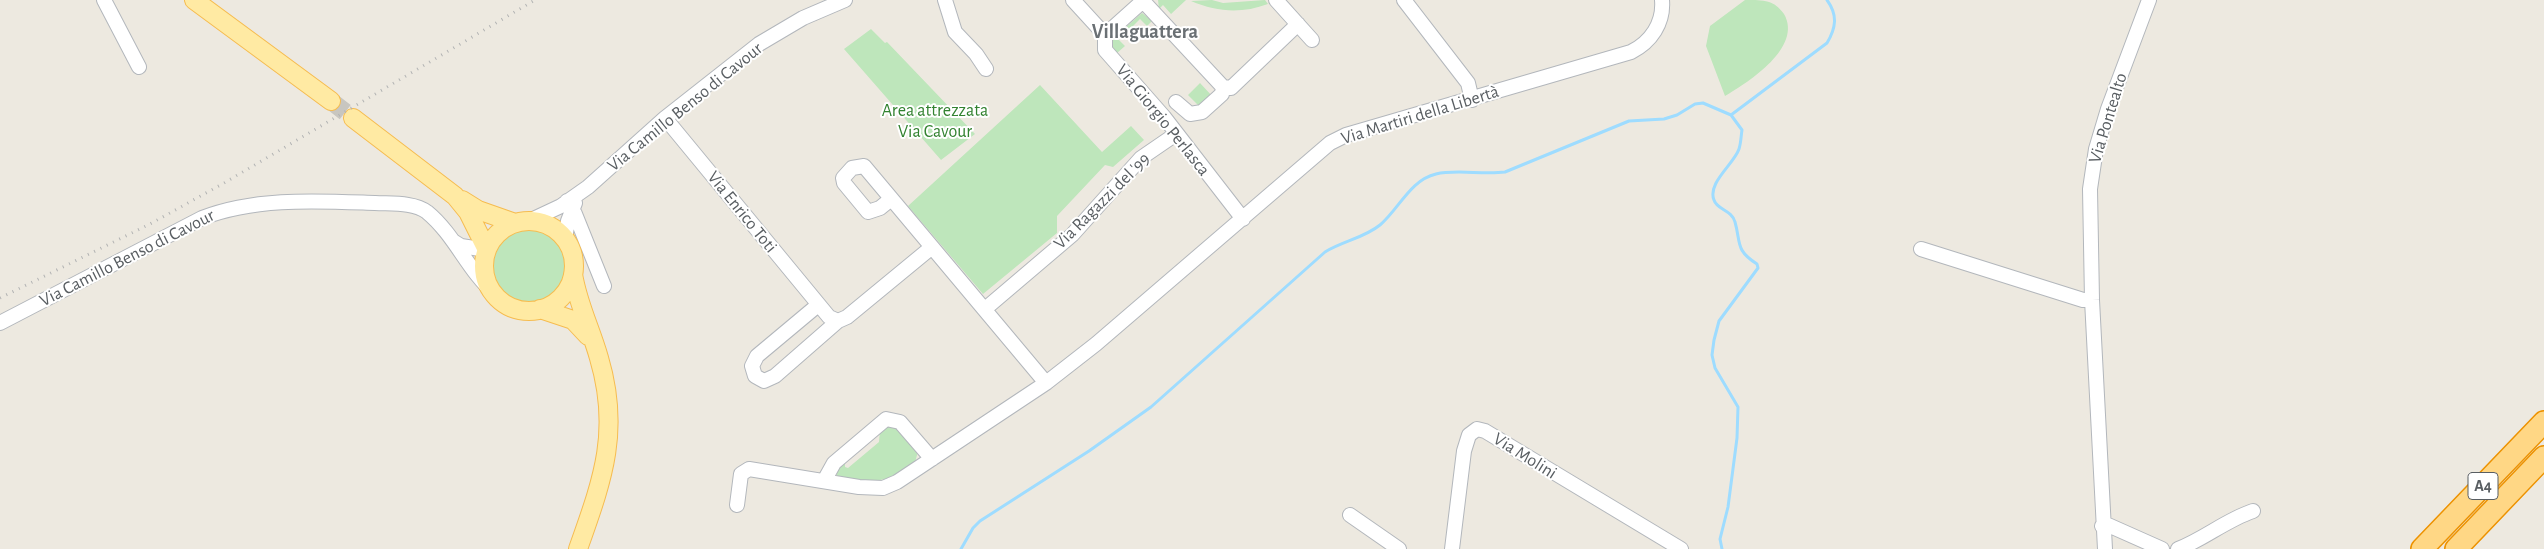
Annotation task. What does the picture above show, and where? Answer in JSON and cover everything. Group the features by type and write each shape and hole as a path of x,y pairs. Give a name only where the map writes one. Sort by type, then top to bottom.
{"highway":[{"name":"A4","path":"2422,549 2544,422"},
{"name":"A4","path":"2456,549 2544,457"}],"main road":[{"path":"194,0 331,102"},
{"path":"353,118 455,196 478,210 522,222 542,222 555,229 565,238 574,262 573,274 577,300 603,372 608,401 608,452 604,476 578,549"},
{"path":"455,196 475,225 487,250"},
{"path":"522,222 503,229 494,238 487,250 485,273 495,294 504,303 515,308 540,309 574,320 594,344"},
{"path":"540,309 552,304 562,296 573,274"}],"street":[{"path":"104,0 139,67"},
{"name":"Via Camillo Benso di Cavour","path":"570,205 665,118 758,44 803,18 845,0"},
{"path":"945,0 956,32 976,54 986,70"},
{"path":"1073,0 1105,35 1144,1 1223,87"},
{"path":"1276,0 1312,40"},
{"path":"1404,0 1468,83 1472,100"},
{"name":"Via Martiri della Libertà","path":"737,505 742,474 749,469 859,487 882,488 897,482 1046,383 1096,344 1330,142 1346,135 1472,100 1637,49 1643,46 1658,28 1663,8 1662,0"},
{"name":"Via Pontealto","path":"2105,549 2102,526 2092,300 2090,189 2095,156 2108,109 2149,0"},
{"name":"Via Giorgio Perlasca","path":"1176,102 1190,114 1202,112 1222,94 1223,87 1231,88 1298,24"},
{"name":"Via Giorgio Perlasca","path":"1105,35 1105,50 1155,106 1243,219"},
{"name":"Via Enrico Toti","path":"665,118 818,305 829,316 838,321"},
{"name":"Via Ragazzi del '99","path":"985,309 1072,235 1141,158 1176,134"},
{"path":"891,199 1046,383"},
{"name":"Via Camillo Benso di Cavour","path":"0,322 221,210 256,205 320,201 409,205 426,211 453,241 481,282 495,294"},
{"path":"522,222 570,205"},
{"path":"565,238 570,205"},
{"path":"570,205 604,286"},
{"path":"453,241 468,240 474,234 475,225"},
{"path":"453,241 461,246 487,250"},
{"path":"818,305 757,356 752,366 755,376 764,381 775,376 838,321 847,318 932,247"},
{"path":"1921,249 2083,300 2092,300"},
{"path":"824,480 834,463 886,419 900,422 932,460"},
{"name":"Via Molini","path":"1452,549 1464,452 1469,435 1476,429 1485,431 1682,549"},
{"path":"2178,549 2236,517 2253,511"},
{"path":"1350,515 1399,549"},
{"path":"2102,526 2108,525 2162,549"}],"green space":[{"path":"1158,0 1186,0 1171,14 1163,5 1159,9"},
{"path":"1212,0 1223,3 1265,0 1268,4 1248,9 1229,10 1210,8 1191,1"},
{"path":"1745,0 1773,3 1780,9 1788,26 1786,39 1780,51 1771,62 1747,82 1725,96 1706,46 1710,26"},
{"path":"1142,13 1152,21 1147,26 1140,19 1119,40 1125,46 1117,53 1111,48 1110,41"},
{"name":"Area attrezzata Via Cavour","path":"871,29 885,43 887,42 975,134 941,160 844,49"},
{"path":"1200,83 1213,97 1202,109 1188,95"},
{"path":"1040,85 1102,152 1131,126 1144,140 1113,167 1105,165 1057,216 1057,233 983,294 908,206"},
{"path":"529,227 544,230 556,238 564,250 567,265 564,280 556,292 544,300 529,303 514,300 502,292 494,280 491,265 494,250 502,238 514,230"},
{"path":"884,426 894,426 918,451 915,463 886,479 870,481 837,476 837,469 845,461 845,467 848,468 879,442 880,430"}],"waterway":[{"path":"961,549 973,528 980,521 1089,451 1151,407 1325,252 1380,225 1419,182 1427,177 1444,173 1505,172 1629,121 1664,119 1677,115 1695,104 1703,103 1731,115 1827,43 1835,22 1833,11 1827,0"},
{"path":"1722,549 1720,539 1728,507 1737,438 1738,407 1715,368 1712,355 1719,321 1758,268 1757,264 1742,250 1733,218 1718,206 1714,200 1714,187 1740,147 1742,130 1731,115"}],"tunnel":[{"path":"331,101 353,118"}],"railway":[{"path":"0,298 150,224 224,183 535,0"}],"district":[{"name":"Villaguattera","path":"1145,32"}]}
